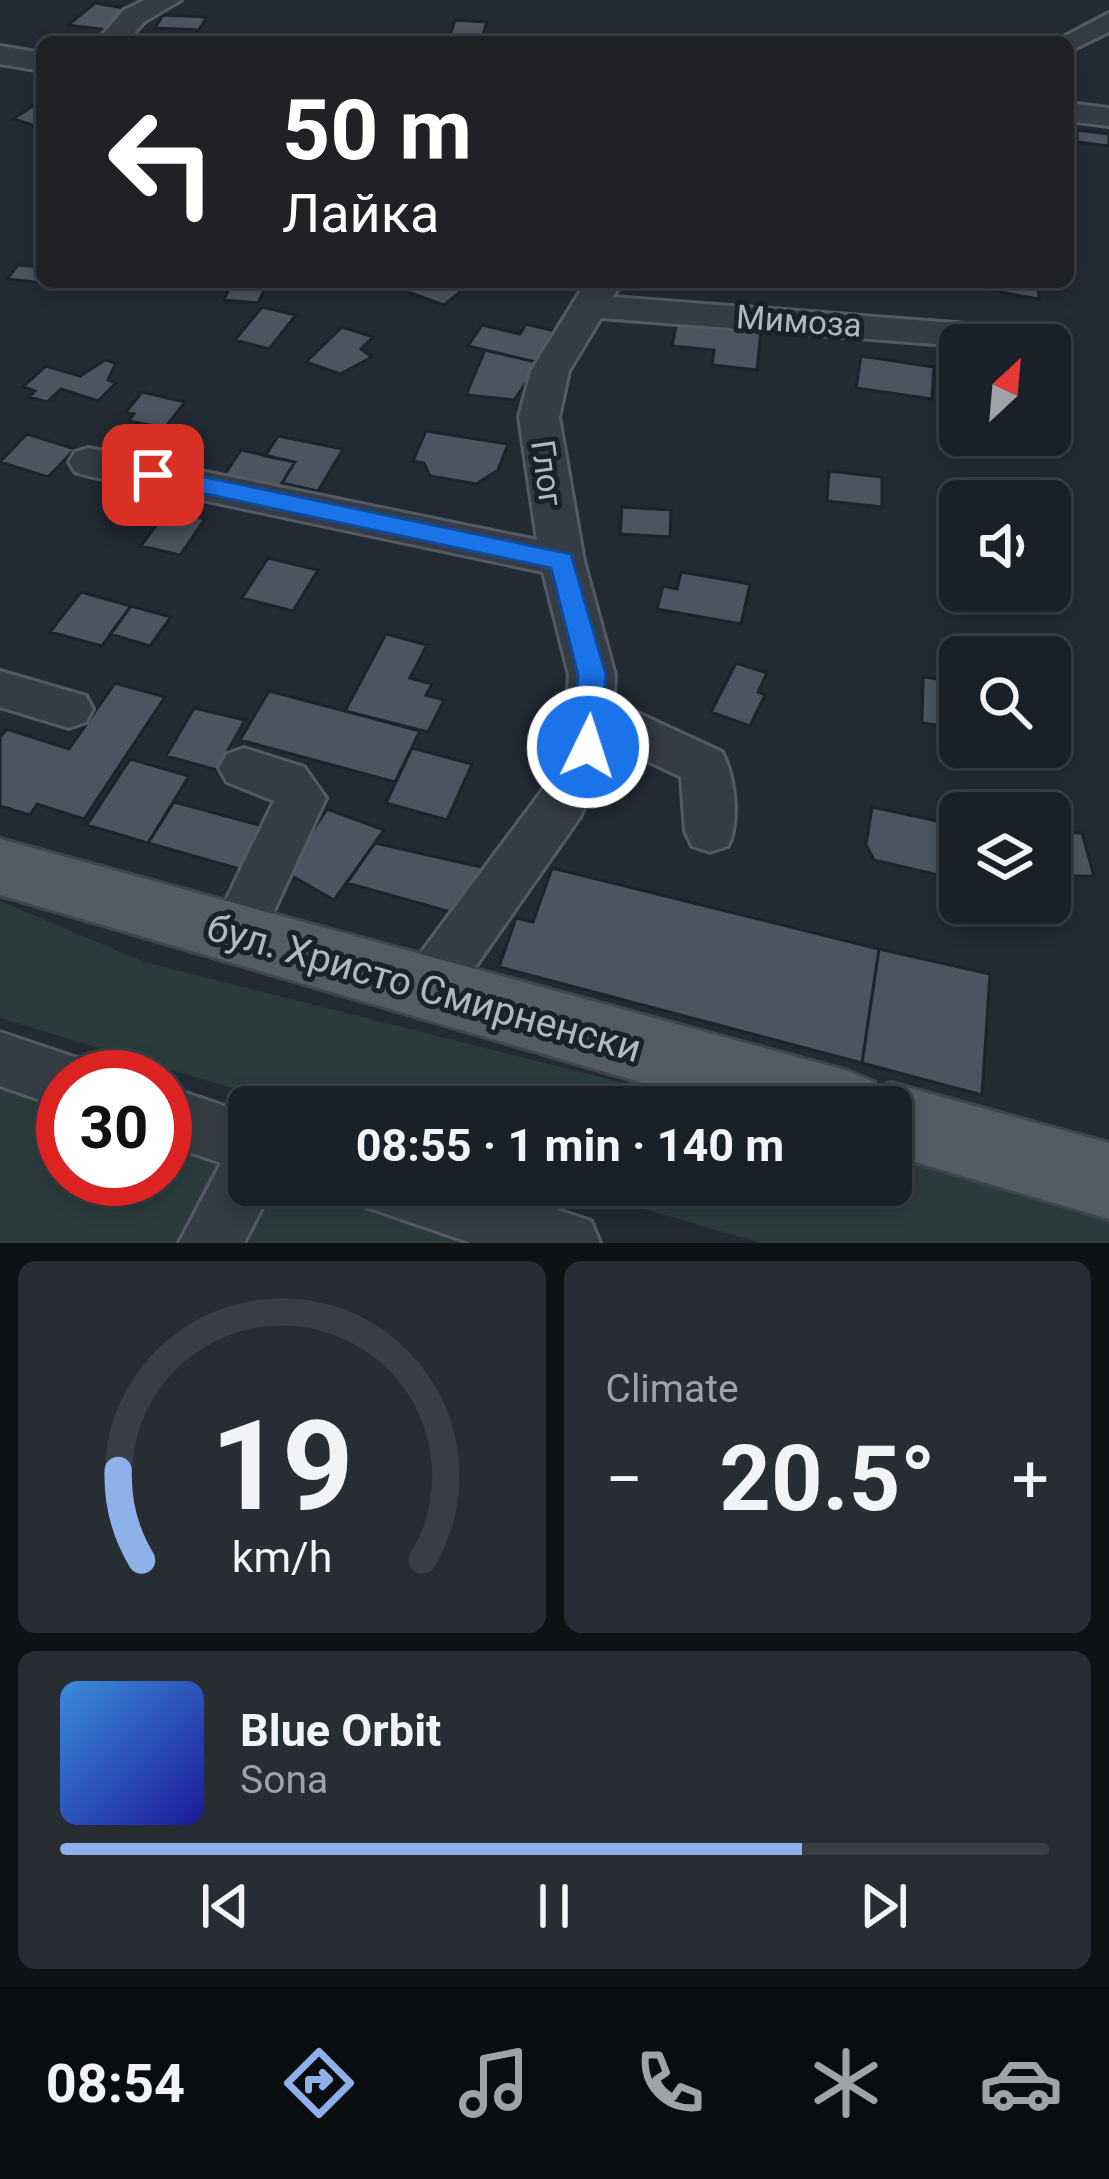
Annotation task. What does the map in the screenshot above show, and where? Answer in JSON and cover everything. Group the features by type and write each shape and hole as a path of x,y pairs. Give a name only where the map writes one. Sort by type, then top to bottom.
{"main road":[{"name":"бул. Христо Смирненски","path":"0,867 774,1086"},
{"path":"912,1125 1109,1181"}],"street":[{"path":"116,36 134,16 167,0"},
{"path":"1074,40 1109,21"},
{"path":"0,55 36,61"},
{"path":"1074,113 1109,117"},
{"name":"Мимоза","path":"598,294 939,331"},
{"name":"Глог","path":"428,988 562,802 588,747 592,675 562,561 538,417 550,370 598,294"},
{"path":"89,462 562,561"},
{"path":"0,689 69,709"},
{"path":"593,713 705,766 710,830"},
{"path":"236,935 301,798 287,781 244,768"},
{"path":"0,1059 36,1071"},
{"path":"192,1123 228,1135"},
{"path":"211,1243 231,1206"},
{"path":"451,1206 569,1243"}],"shaded area":[{"path":"0,901 144,962 637,1086 228,1087 192,1076 192,1050 106,1050 0,1018"},
{"path":"0,1074 36,1086 36,1206 192,1206 192,1137 228,1149 228,1206 451,1206 569,1243 0,1243"},
{"path":"912,1159 1109,1211 1109,1243 761,1243 634,1206 912,1206"}],"building":[{"path":"95,3 130,9 107,30 68,25"},
{"path":"163,15 207,17 199,30 155,28"},
{"path":"455,20 487,22 482,36 450,35"},
{"path":"36,104 36,126 13,119"},
{"path":"1077,130 1109,134 1109,146 1077,142"},
{"path":"18,265 36,266 36,282 7,279"},
{"path":"229,288 265,288 258,303 224,300"},
{"path":"397,288 464,289 444,305"},
{"path":"977,288 1038,288 1039,299"},
{"path":"262,307 296,315 269,349 235,340"},
{"path":"677,322 761,330 757,370 712,365 714,350 672,346"},
{"path":"526,324 559,332 540,363 468,346 482,325 520,334"},
{"path":"342,327 373,337 361,349 372,357 340,374 306,362"},
{"path":"485,350 540,363 514,400 466,395"},
{"path":"861,356 934,367 932,399 856,388"},
{"path":"105,360 116,363 108,380 116,383 98,401 61,389 47,402 29,397 35,391 23,387 46,366 80,376"},
{"path":"142,392 185,402 165,428 129,421 134,414 126,412"},
{"path":"426,431 508,444 498,470 476,484 430,476 424,463 413,461"},
{"path":"27,434 75,449 48,477 0,462"},
{"path":"278,436 343,449 318,491 282,483 295,462 265,456"},
{"path":"241,450 295,462 278,489 223,477"},
{"path":"829,471 882,477 882,507 827,501"},
{"path":"622,507 671,510 670,537 620,534"},
{"path":"167,510 205,519 180,555 141,546"},
{"path":"268,558 318,570 293,611 242,598"},
{"path":"681,572 750,584 741,624 657,609 663,586 677,589"},
{"path":"81,592 131,606 102,646 50,632"},
{"path":"131,606 171,617 150,646 110,634"},
{"path":"386,634 427,645 410,678 432,684 426,695 444,700 428,732 345,711"},
{"path":"736,663 767,673 758,692 765,695 750,726 711,712"},
{"path":"923,677 939,679 939,725 922,723"},
{"path":"115,683 165,697 84,819 37,804 30,815 0,806 0,737 7,729 69,749"},
{"path":"269,691 420,731 395,782 240,740"},
{"path":"194,708 245,720 217,770 166,756"},
{"path":"412,748 472,764 447,820 386,803"},
{"path":"130,759 189,776 148,843 87,825"},
{"path":"174,802 266,827 243,870 148,843"},
{"path":"872,807 939,821 939,874 874,860 866,845"},
{"path":"327,809 384,830 334,900 285,872"},
{"path":"1071,833 1082,833 1094,876 1071,876"},
{"path":"375,843 494,870 465,916 347,883"},
{"path":"552,868 879,949 862,1063 499,967 516,918 533,922"},
{"path":"879,949 990,974 982,1095 862,1063"}],"route":[{"path":"153,475 562,561 592,675 588,747"}]}
